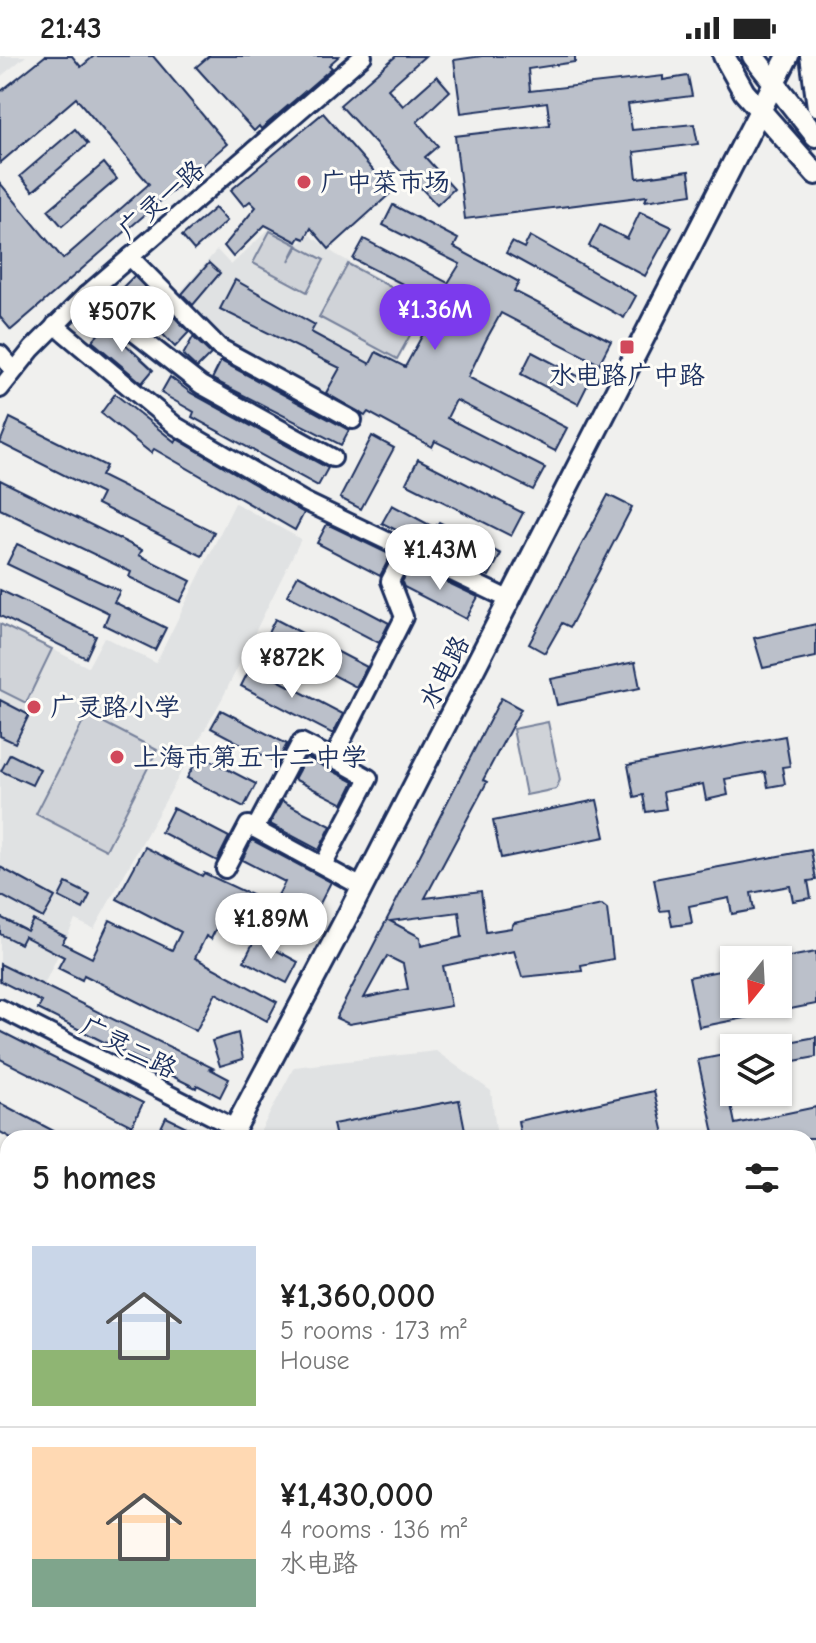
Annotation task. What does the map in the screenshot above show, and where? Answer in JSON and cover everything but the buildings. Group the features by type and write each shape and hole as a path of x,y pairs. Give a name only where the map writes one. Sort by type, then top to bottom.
{"main road":[{"path":"724,56 744,92 816,174"},
{"path":"753,56 816,136"},
{"name":"水电路","path":"234,1130 362,887 788,56"}],"street":[{"name":"广灵一路","path":"0,389 55,325 86,295 363,56"},
{"path":"809,56 816,107"},
{"path":"130,257 219,347 353,420"},
{"path":"86,295 201,385 333,458"},
{"path":"55,325 176,426 304,501 510,600"},
{"path":"0,354 14,370"},
{"path":"333,758 404,617 390,581 406,550"},
{"path":"255,829 301,742 333,758 369,778 323,865"},
{"path":"225,869 248,825 362,887"},
{"name":"广灵二路","path":"0,1008 226,1130"}],"shaded area":[{"path":"0,56 26,56 0,77"},
{"path":"268,230 300,243 310,235 335,254 428,305 365,422 222,345 175,298 217,250 231,265"},
{"path":"270,231 297,245 289,261 298,246 324,260 307,292 253,263"},
{"path":"348,264 426,306 397,359 319,317"},
{"name":"上海市第五十二中学","path":"235,503 301,539 223,697 94,929 75,920 36,1001 0,982 0,623 88,667 104,637 156,663"},
{"path":"0,624 52,649 26,703 0,690"},
{"path":"87,714 157,750 106,850 36,814"},
{"path":"548,722 560,780 556,789 526,795 513,729"},
{"path":"436,1051 491,1091 496,1130 261,1130 294,1067"}],"place":[{"name":"广中菜市场","path":"304,182"},
{"name":"水电路广中路","path":"627,347"},
{"name":"广灵路小学","path":"34,707"},
{"name":"上海市第五十二中学","path":"117,757"}]}
